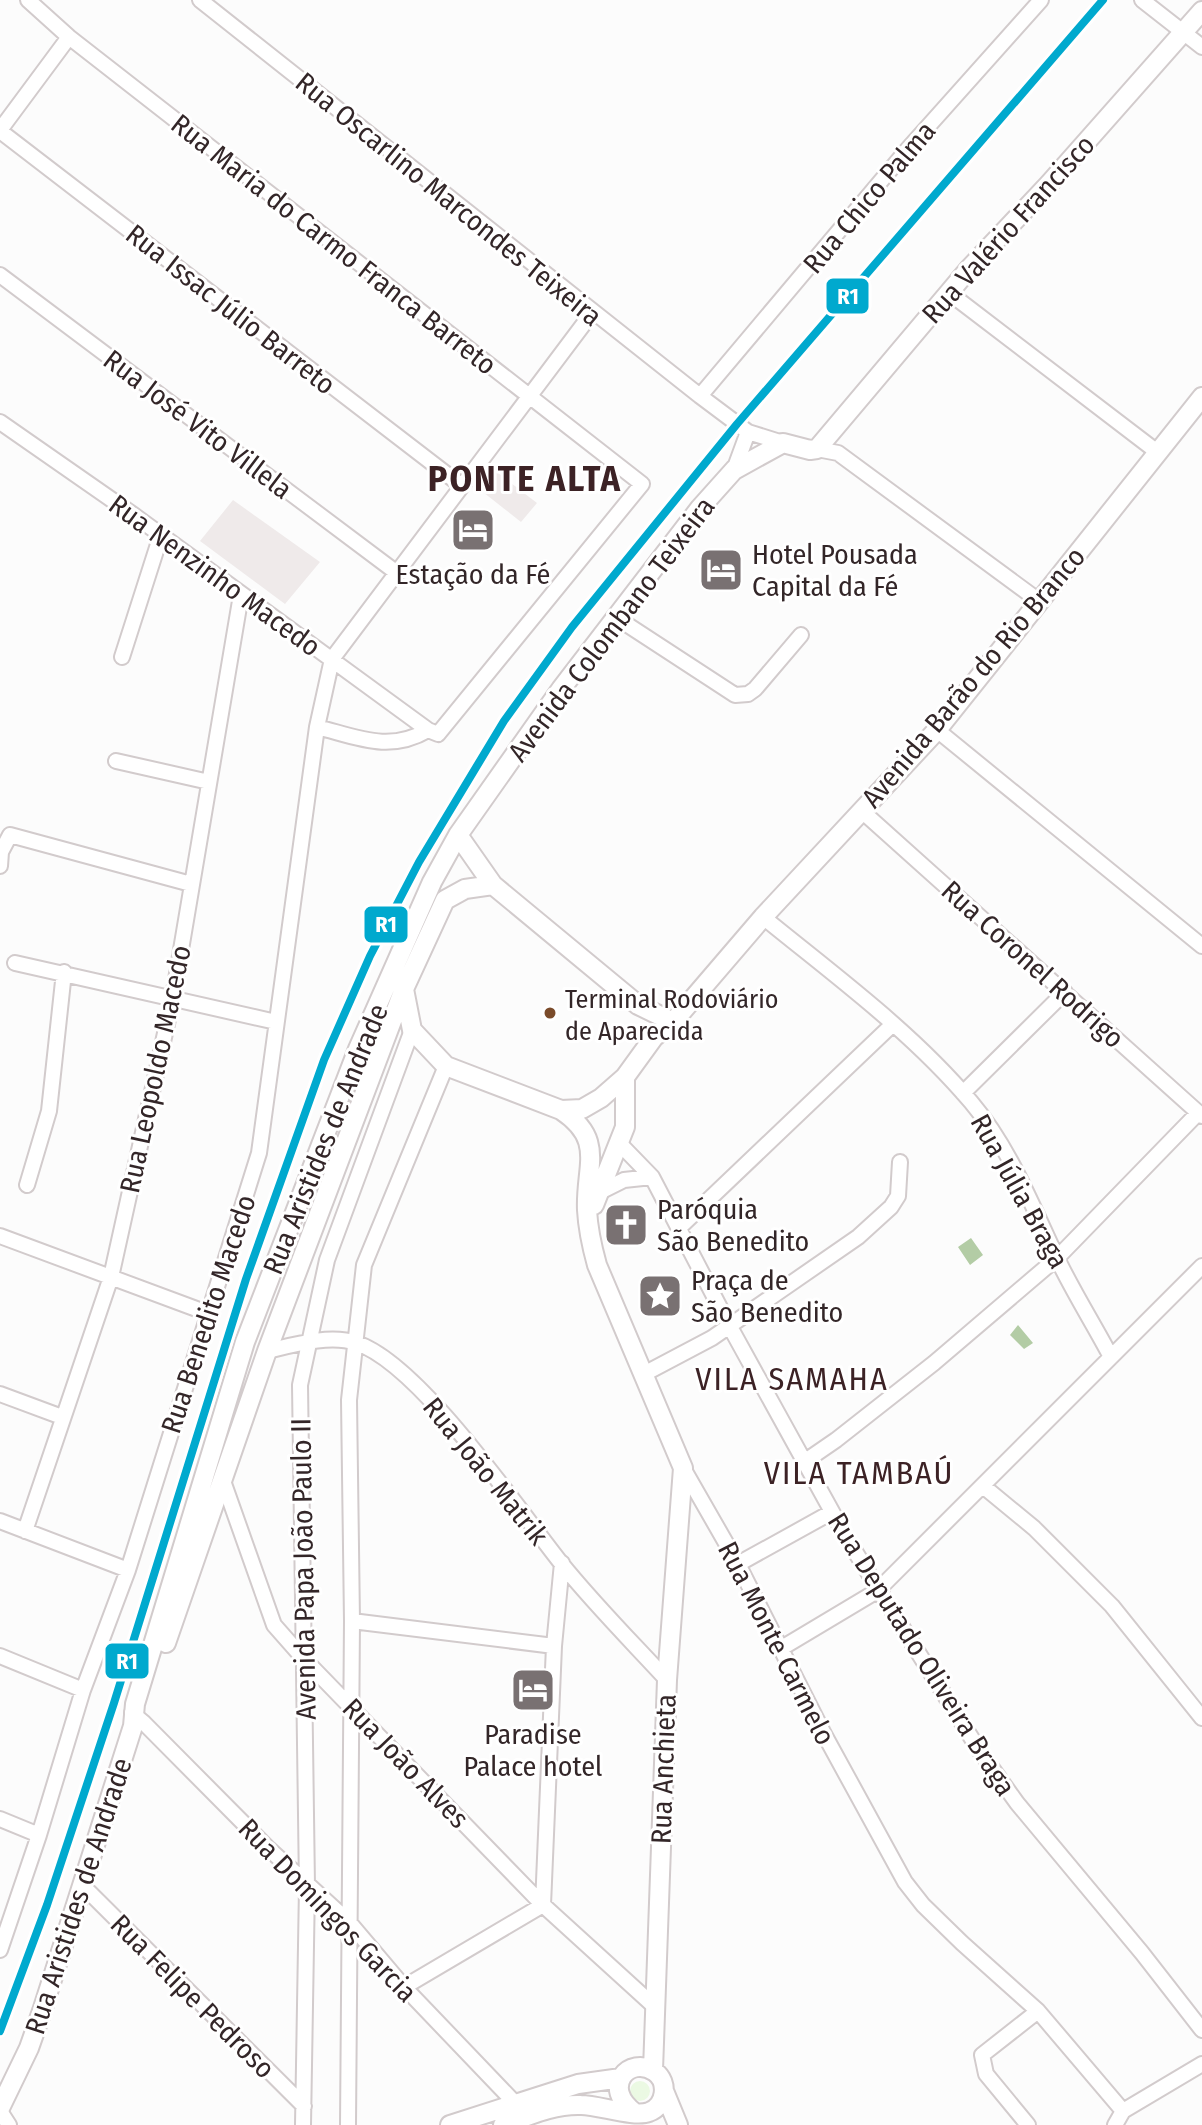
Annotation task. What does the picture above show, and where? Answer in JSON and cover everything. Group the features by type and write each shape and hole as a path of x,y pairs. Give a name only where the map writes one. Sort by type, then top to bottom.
{"main road":[{"name":"Rua Valério Francisco","path":"823,442 948,292 1202,11"},
{"name":"Avenida Barão do Rio Branco","path":"673,1022 845,826 863,812 937,730 1202,397"},
{"path":"783,443 810,450 823,442"},
{"name":"Avenida Colombano Teixeira","path":"458,835 561,689 700,508 734,470 783,443"},
{"path":"404,989 412,1030 446,1066 561,1110 582,1109 601,1098 625,1077 654,1037 673,1022 638,1005 493,885 458,835"},
{"name":"Rua Aristides de Andrade","path":"0,2109 29,2048 83,1886 245,1342 358,1049 432,882 458,835"},
{"name":"Rua Aristides de Andrade","path":"135,1719 267,1351 404,989 445,900 465,889 493,885"},
{"path":"638,1005 654,1037"},
{"path":"588,1220 625,1127 625,1077"},
{"path":"582,1109 586,1123 594,1133 619,1143"},
{"name":"Rua Monte Carmelo","path":"561,1110 576,1119 592,1146 588,1220 597,1265 683,1468"},
{"name":"Rua Anchieta","path":"653,2070 667,1680 683,1468"},
{"path":"450,2125 578,2084 621,2078 631,2069 646,2068 659,2076 678,2125"},
{"path":"621,2078 618,2092 621,2100 637,2119"},
{"path":"503,2125 542,2111 583,2105 637,2119 660,2104 664,2091"}],"street":[{"name":"Rua Maria do Carmo Franca Barreto","path":"28,0 69,37 642,484 438,734 428,730"},
{"name":"Rua Oscarlino Marcondes Teixeira","path":"200,0 700,396 748,432 783,443"},
{"name":"Rua Chico Palma","path":"700,396 907,150 1041,0"},
{"path":"1142,0 1202,47"},
{"path":"0,131 69,37"},
{"name":"Rua Issac Júlio Barreto","path":"0,131 462,486"},
{"name":"Rua José Vito Villela","path":"0,275 397,573"},
{"path":"948,292 1156,451"},
{"path":"332,659 592,313"},
{"name":"Rua Nenzinho Macedo","path":"0,422 428,730"},
{"path":"734,470 748,432"},
{"path":"823,442 1039,601"},
{"path":"122,657 161,535"},
{"name":"Rua Leopoldo Macedo","path":"25,1531 111,1277 173,997 241,595"},
{"path":"617,618 735,695 748,694 755,689 801,635"},
{"name":"Rua Benedito Macedo","path":"0,1950 6,1911 39,1835 83,1690 128,1570 259,1153 317,727 332,659"},
{"path":"317,727 389,744 412,739 428,730"},
{"path":"937,730 1202,946"},
{"path":"116,761 209,782"},
{"name":"Rua Coronel Rodrigo","path":"863,812 1200,1114"},
{"path":"0,866 1,852 10,835 191,884"},
{"name":"Rua Júlia Braga","path":"763,917 893,1024 963,1093 995,1136 1026,1191 1057,1258 1111,1357"},
{"path":"15,963 276,1022"},
{"path":"27,1185 49,1111 64,972"},
{"path":"963,1093 1065,992"},
{"path":"680,1227 893,1024"},
{"name":"Avenida Papa João Paulo II","path":"303,2125 307,1886 300,1385 327,1260 412,1030"},
{"name":"Avenida Papa João Paulo II","path":"348,2125 352,1621 349,1400 354,1342 364,1265 446,1066"},
{"path":"804,1462 934,1363 1057,1258 1200,1114"},
{"name":"Rua Deputado Oliveira Braga","path":"619,1143 652,1177 729,1325 877,1591 999,1780 1202,2030"},
{"path":"642,1375 712,1338 858,1237 891,1207 898,1196 900,1162"},
{"path":"598,1194 624,1180 652,1177"},
{"path":"0,1236 210,1314"},
{"path":"780,1649 877,1591 1202,1266"},
{"name":"Rua João Matrik","path":"267,1351 309,1341 354,1342 377,1353 404,1374 454,1427 562,1563 667,1680"},
{"path":"0,1394 62,1417"},
{"name":"Rua Monte Carmelo","path":"683,1468 738,1564 905,1882 923,1905 962,1943 1038,2011 1123,2111"},
{"name":"Rua João Alves","path":"222,1478 274,1625 543,1905 654,2006"},
{"path":"983,1486 1034,1528 1102,1596 1202,1718"},
{"path":"738,1564 832,1512"},
{"path":"0,1521 128,1570"},
{"path":"404,1987 543,1905 554,1646 562,1563"},
{"path":"352,1621 554,1646"},
{"path":"0,1656 83,1690"},
{"name":"Rua Domingos Garcia","path":"135,1719 307,1886 349,1922 404,1987 515,2103"},
{"path":"0,1819 39,1835"},
{"name":"Rua Felipe Pedroso","path":"83,1886 304,2106"},
{"path":"1028,2125 986,2074 982,2060 985,2050 1038,2011"},
{"path":"1115,2125 1123,2111 1202,2064"},
{"path":"0,2109 9,2125"}],"shaded area":[{"path":"489,466 537,503 521,522 474,485"},
{"path":"233,500 320,562 285,604 200,541"},
{"path":"971,1238 983,1255 970,1265 958,1247"},
{"path":"1018,1325 1033,1343 1024,1349 1010,1335"},
{"path":"640,2081 647,2084 650,2091 647,2098 640,2101 633,2098 630,2091 633,2084"}],"transit line":[{"name":"R1","path":"0,2031 47,1905 114,1703 246,1279 324,1060 370,956 419,862 504,721 572,627 737,424 1103,0"}],"place":[{"name":"Estação da Fé","path":"473,530"},
{"name":"Hotel Pousada Capital da Fé","path":"721,570"},
{"name":"Terminal Rodoviário de Aparecida","path":"550,1013"},
{"name":"Paróquia São Benedito","path":"626,1225"},
{"name":"Praça de São Benedito","path":"660,1296"},
{"name":"Paradise Palace hotel","path":"533,1690"}],"district":[{"name":"PONTE ALTA","path":"525,478"},
{"name":"VILA SAMAHA","path":"792,1379"},
{"name":"VILA TAMBAÚ","path":"859,1473"}]}
